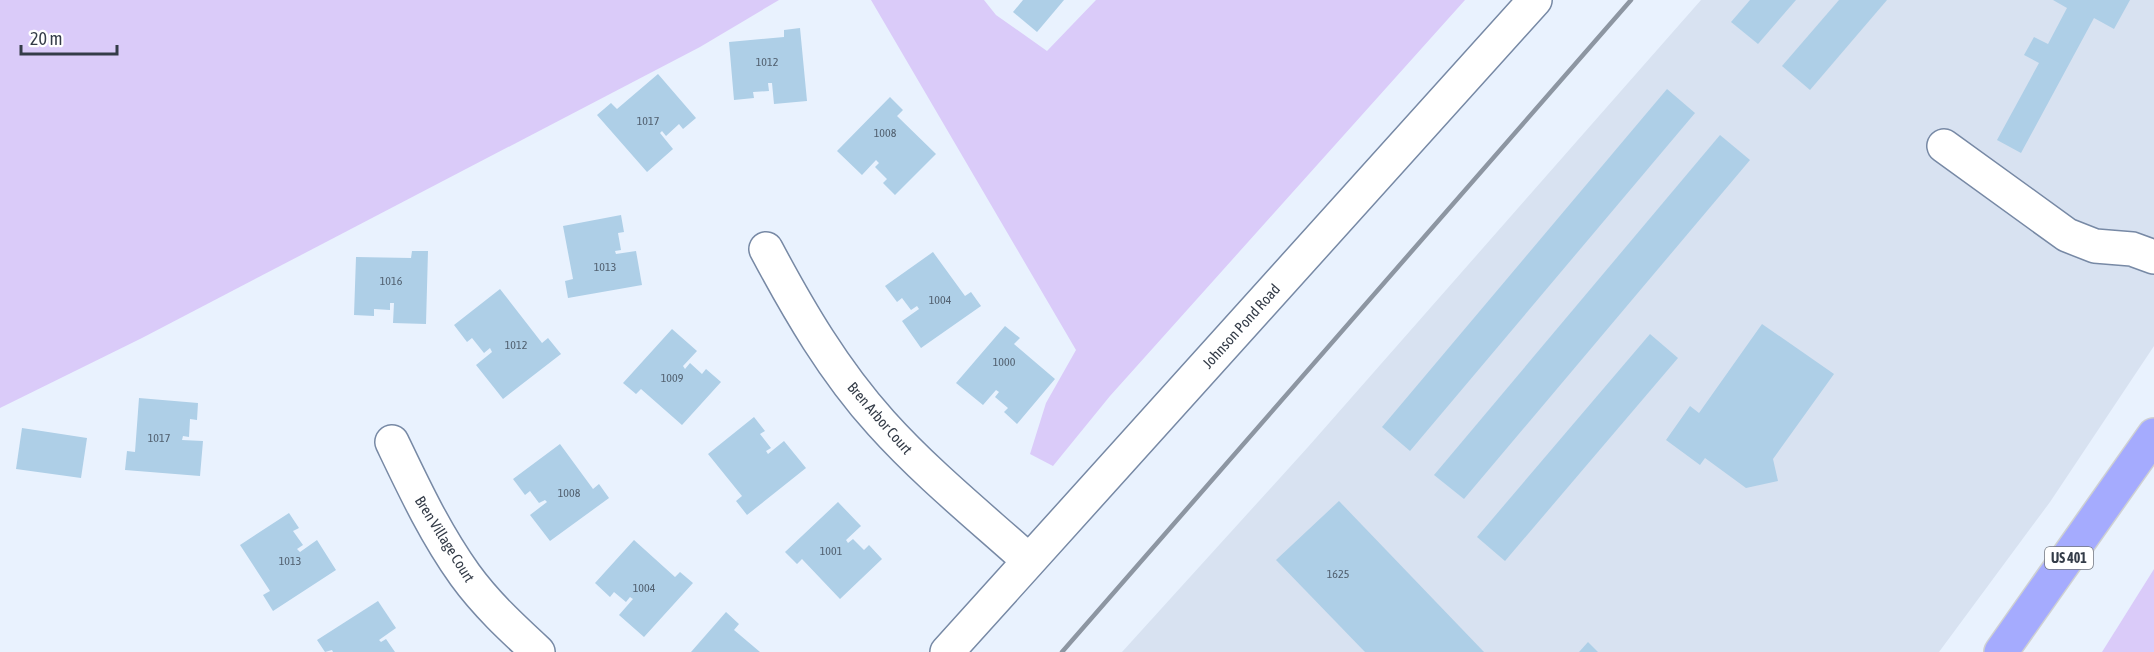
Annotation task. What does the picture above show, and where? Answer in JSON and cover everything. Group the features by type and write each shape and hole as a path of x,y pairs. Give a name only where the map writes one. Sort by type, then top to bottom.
{"highway":[{"name":"US 401","path":"2001,652 2154,435"},
{"path":"2106,505 2154,471"}],"street":[{"name":"Johnson Pond Road","path":"947,652 1535,0"},
{"path":"1944,146 2067,235 2095,246 2132,249 2154,257"},
{"name":"Bren Arbor Court","path":"766,249 803,320 882,423 919,461 1028,560"},
{"name":"Bren Village Court","path":"392,442 430,520 466,576 506,622 538,652"}],"shaded area":[{"path":"0,0 779,0 700,47 142,338 0,408"},
{"path":"871,0 984,0 996,15 1047,51 1096,0 1465,0 1110,396 1053,466 1030,454 1046,403 1076,350"},
{"path":"1701,0 2154,0 2154,346 2050,502 1939,652 1122,652 1308,447"},
{"path":"2154,569 2154,652 2102,652"}],"building":[{"path":"1023,0 1064,0 1037,32 1013,12"},
{"path":"1750,0 1796,0 1758,44 1731,22"},
{"path":"1839,0 1887,0 1810,90 1782,66"},
{"path":"2053,0 2130,0 2114,29 2094,18 2021,153 1997,140 2039,63 2024,55 2034,37 2048,44 2067,8"},
{"path":"800,28 807,101 774,104 772,83 768,83 769,91 753,92 754,98 734,100 729,42 784,37 784,30"},
{"path":"658,74 696,118 683,129 679,124 666,136 662,131 660,133 673,149 647,172 597,115 611,103 617,109"},
{"path":"1667,89 1695,113 1410,451 1382,427"},
{"path":"890,97 903,110 897,116 936,154 895,195 883,183 887,179 875,167 879,163 876,160 862,175 837,151"},
{"path":"1720,135 1750,160 1464,499 1434,475"},
{"path":"621,215 624,232 618,233 621,250 615,251 616,254 636,251 642,285 568,298 565,281 573,279 563,226"},
{"path":"412,251 428,251 426,324 393,323 394,303 390,303 390,310 374,309 374,316 354,315 356,257 411,258"},
{"path":"933,252 965,296 971,292 981,306 921,348 902,321 919,309 917,306 911,310 902,298 897,302 885,286"},
{"path":"500,289 542,343 548,338 561,354 503,399 476,365 492,352 490,348 484,353 472,338 467,342 454,325"},
{"path":"1762,324 1834,374 1773,459 1778,481 1746,488 1705,458 1700,465 1666,440 1690,406 1699,413"},
{"path":"1005,326 1020,338 1014,344 1055,379 1017,424 1004,412 1008,408 995,397 999,392 996,390 983,405 956,383"},
{"path":"672,329 697,351 683,366 685,369 690,363 702,374 706,369 721,382 682,425 641,389 636,394 623,383"},
{"path":"1650,334 1678,358 1505,561 1477,537"},
{"path":"139,398 198,403 197,420 190,419 189,437 183,436 182,440 203,441 200,476 125,470 127,451 135,452"},
{"path":"754,417 765,431 760,434 771,448 766,451 768,454 784,441 806,468 747,515 736,501 742,496 708,454"},
{"path":"22,428 87,438 81,478 16,469"},
{"path":"560,444 593,489 599,484 609,498 550,541 530,515 547,502 545,500 539,503 530,491 525,495 513,479"},
{"path":"1339,501 1484,652 1365,652 1276,560"},
{"path":"838,502 861,526 846,540 848,543 853,539 864,550 869,545 882,559 840,599 802,559 797,564 785,552"},
{"path":"289,513 299,528 293,531 303,545 297,549 300,552 317,540 336,570 273,611 263,595 270,591 240,545"},
{"path":"634,540 675,577 680,572 693,583 644,637 619,615 633,599 630,597 626,602 614,592 610,597 595,583"},
{"path":"378,601 396,628 379,640 381,642 386,639 395,652 333,652 332,650 325,652 317,640"},
{"path":"726,612 739,624 734,630 760,652 691,652"},
{"path":"1588,642 1598,652 1579,652"}],"railway":[{"path":"1062,652 1631,0"}]}
